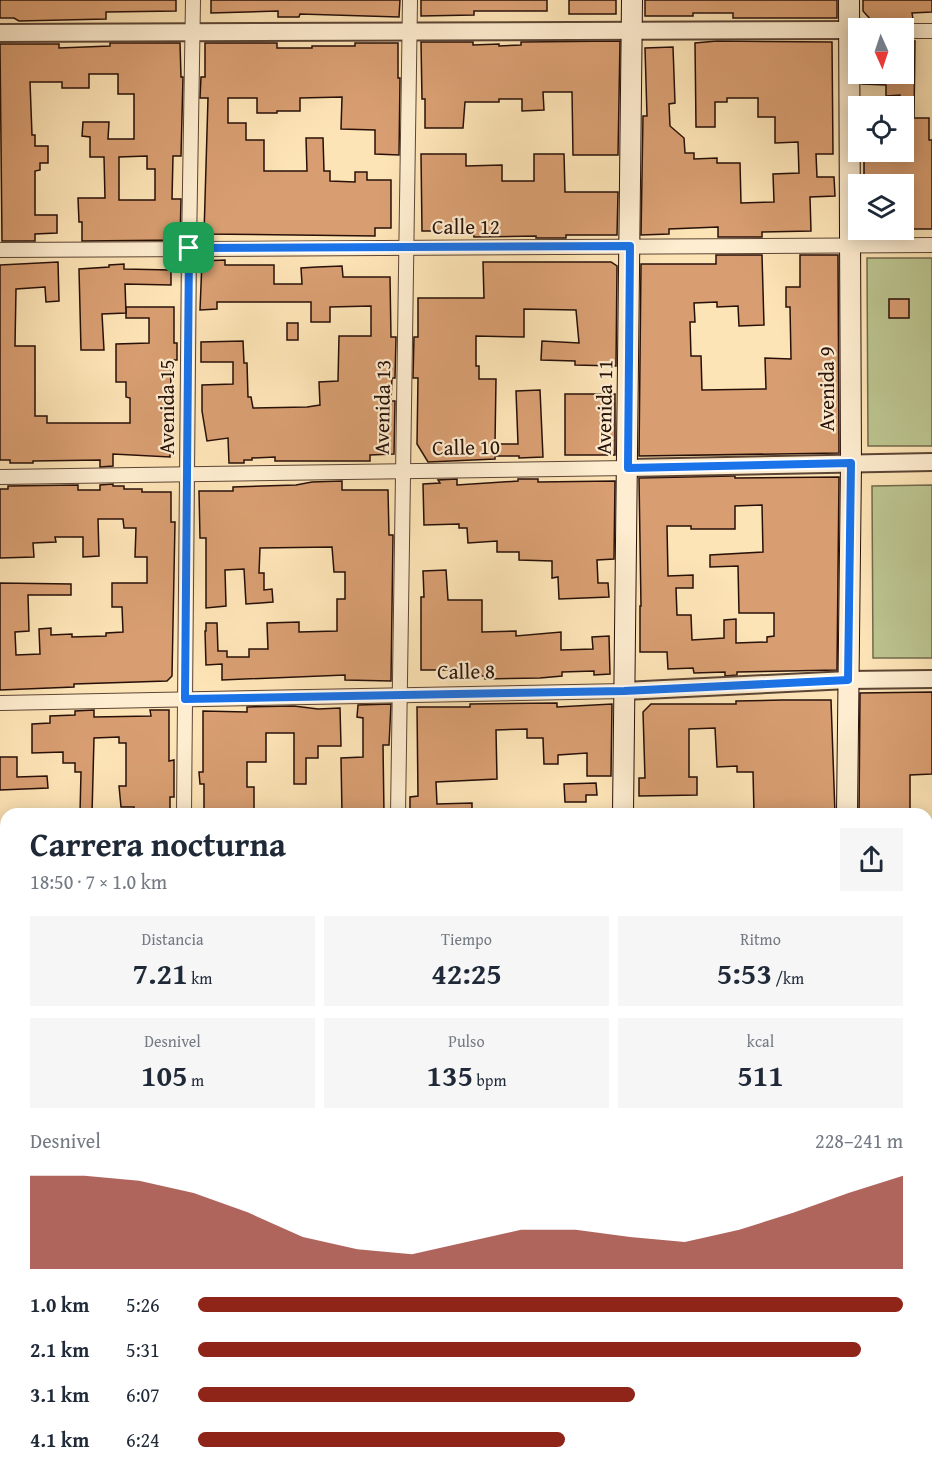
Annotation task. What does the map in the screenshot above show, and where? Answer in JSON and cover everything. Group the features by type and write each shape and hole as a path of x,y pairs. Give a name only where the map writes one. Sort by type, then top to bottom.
{"main road":[{"name":"Avenida 11","path":"623,808 632,0"},
{"name":"Avenida 9","path":"849,0 851,18"},
{"name":"Avenida 9","path":"847,808 851,463 849,246 852,84"}],"street":[{"name":"Avenida 15","path":"184,808 189,248 194,0"},
{"name":"Avenida 13","path":"398,808 401,471 410,0"},
{"path":"0,33 848,30"},
{"path":"914,31 932,31"},
{"name":"Calle 12","path":"0,250 932,245"},
{"name":"Calle 10","path":"0,477 932,462"},
{"name":"Calle 8","path":"0,703 624,691 848,680 932,679"}],"green space":[{"path":"867,258 932,258 932,446 868,446"},
{"path":"932,485 932,658 873,658 872,486"}],"building":[{"path":"0,0 176,0 176,11 106,12 106,19 19,21 14,18 0,18"},
{"path":"211,0 400,0 399,17 300,14 299,17 278,17 278,11 211,13"},
{"path":"421,0 547,0 547,11 474,11 474,15 421,16"},
{"path":"569,0 616,0 616,14 569,14"},
{"path":"645,0 837,0 837,18 733,18 733,13 645,16"},
{"path":"863,0 932,0 932,12 912,13 913,18 869,18 863,11"},
{"path":"620,41 618,155 573,155 572,92 543,92 544,110 522,111 522,99 465,102 463,128 425,128 421,42 473,42 473,45 499,44 499,46 521,45 521,42"},
{"path":"717,41 832,42 833,154 816,154 817,177 834,177 835,196 810,197 811,231 762,232 762,237 718,237 718,227 669,229 669,234 641,235 643,116 647,116 645,48 673,47 675,103 669,104 670,126 684,138 685,153 694,153 694,159 717,158 717,163 740,163 741,203 774,202 773,174 799,173 798,142 775,143 775,117 758,117 758,98 727,98 727,102 715,102 715,127 696,127 695,43"},
{"path":"915,41 914,118 914,96 886,96 886,85 862,84 914,84"},
{"path":"110,43 180,43 181,77 183,77 181,156 173,156 172,199 181,199 180,240 82,241 78,198 105,198 104,157 90,157 90,137 82,136 83,122 109,122 108,139 134,139 134,94 118,94 118,74 89,74 89,88 62,88 62,82 30,82 32,135 35,135 35,146 48,146 48,163 40,163 40,170 35,171 35,215 57,215 57,233 35,234 35,241 2,241 0,44 59,44 59,48 110,46","holes":["147,156 147,169 155,169 155,200 119,200 119,157"]},
{"path":"205,43 277,43 277,48 312,48 312,46 355,46 355,43 398,43 399,155 375,154 375,130 341,129 342,97 300,98 300,111 277,111 277,113 257,113 257,98 228,98 228,123 246,123 246,140 264,140 264,171 307,171 306,138 323,138 324,171 330,171 330,181 355,182 355,172 367,172 367,180 391,180 391,228 375,228 375,236 204,234 208,98 200,98 201,77 205,77"},
{"path":"914,118 929,118 929,140 932,140 932,229 914,229 914,174 864,174 864,162 914,162"},
{"path":"421,154 466,154 466,166 502,165 502,181 534,181 534,154 564,154 565,192 618,192 617,235 566,235 566,238 474,237 473,231 422,231"},
{"path":"716,255 762,255 764,325 739,326 738,306 717,307 717,302 694,303 695,322 690,322 691,356 701,356 702,390 766,389 765,358 791,359 790,307 786,307 786,287 800,287 800,255 838,255 839,453 639,456 641,264 716,264"},
{"path":"225,260 225,265 274,265 274,284 302,284 301,268 317,267 342,266 343,277 390,277 391,337 396,337 395,378 392,378 391,401 395,401 394,454 370,455 370,461 275,461 275,457 252,458 252,460 244,460 244,463 229,463 228,438 207,441 202,411 202,385 233,384 233,362 201,362 201,342 243,341 244,363 247,363 248,397 251,397 253,408 307,407 320,405 319,382 338,381 339,336 371,336 371,306 330,307 330,322 311,322 311,302 217,302 217,309 200,310 202,261"},
{"path":"58,262 59,301 46,302 45,287 16,289 15,346 35,346 35,416 47,416 47,423 130,423 130,398 126,397 126,382 116,382 116,344 149,343 149,318 126,318 126,307 174,307 174,343 177,343 177,360 171,360 170,457 113,454 113,466 100,467 100,460 10,463 10,460 0,460 0,265"},
{"path":"483,262 611,262 617,266 616,366 575,365 575,361 541,360 542,341 579,343 576,310 524,309 524,337 476,336 476,366 479,366 479,379 496,379 495,444 518,444 516,391 540,390 543,457 495,456 495,459 428,462 417,444 418,378 413,378 414,337 418,337 418,298 484,298"},
{"path":"124,264 124,269 171,270 171,285 125,284 126,313 102,314 104,350 81,350 79,269"},
{"path":"889,299 909,299 909,318 889,318"},
{"path":"287,323 298,323 298,340 287,340"},
{"path":"565,394 615,394 615,455 565,455"},
{"path":"839,477 837,670 737,672 737,675 725,676 725,672 694,673 693,668 668,669 667,652 640,652 639,478","holes":["762,505 763,552 710,555 710,567 738,566 739,613 774,613 774,636 767,637 767,642 736,643 736,619 724,620 724,638 692,640 691,615 677,615 676,588 693,588 693,575 668,576 667,526 691,526 691,529 735,529 735,506"]},
{"path":"457,479 457,485 518,481 518,479 538,479 538,482 615,481 614,559 597,560 598,583 608,583 609,597 559,599 558,577 552,578 552,561 519,560 519,552 497,552 497,541 468,543 467,528 459,528 459,524 424,525 423,484"},
{"path":"342,481 342,490 388,490 389,535 393,535 391,681 345,680 345,675 222,680 222,664 206,665 206,623 217,623 218,651 227,651 227,657 249,657 249,649 268,649 267,623 299,622 299,632 337,631 337,599 345,599 345,572 334,572 332,547 260,548 259,573 264,573 264,590 272,589 273,602 246,604 244,569 225,570 226,606 206,608 206,538 200,538 199,491 233,491 233,487"},
{"path":"113,484 113,486 124,486 124,489 142,489 142,492 171,492 171,522 175,522 172,676 167,681 74,684 74,687 0,690 0,583 71,584 71,595 28,595 29,631 15,632 16,655 40,654 39,629 51,628 51,635 72,634 72,637 106,636 106,633 123,632 122,607 112,607 112,583 147,583 147,557 135,557 136,528 124,528 123,519 98,519 99,556 83,557 83,537 55,537 56,542 33,543 34,557 0,558 0,489 8,489 8,486 78,485 78,490 100,490 100,485"},
{"path":"446,570 448,600 482,600 482,632 516,631 516,636 561,632 561,650 593,649 592,637 609,636 610,674 594,675 594,671 562,672 562,676 540,678 485,679 485,676 460,676 460,670 421,670 423,571"},
{"path":"932,692 932,774 910,775 910,808 859,808 860,693"},
{"path":"831,700 835,808 754,808 753,772 737,772 737,766 717,767 715,728 689,729 689,777 697,777 697,795 639,796 639,778 645,778 643,712 651,704 736,704 736,701"},
{"path":"557,703 557,707 612,704 611,776 587,776 587,753 558,755 558,764 544,764 543,738 527,738 527,729 496,730 497,779 436,782 437,804 472,803 472,808 410,808 410,797 418,796 417,707 470,707 470,704"},
{"path":"391,704 389,745 383,745 384,808 342,808 341,758 363,757 363,718 357,717 358,705"},
{"path":"247,707 340,708 341,746 318,746 318,758 306,758 306,784 294,784 294,733 266,733 266,762 247,762 247,787 254,787 254,808 204,808 204,784 200,784 199,772 203,772 203,711 247,712"},
{"path":"94,710 94,717 151,716 150,710 169,710 169,761 174,760 174,797 170,797 170,808 121,807 119,786 126,786 126,743 119,743 119,737 94,738 92,808 80,808 81,772 75,772 75,763 63,763 63,752 32,753 32,724 50,723 50,716 75,715 75,711"},
{"path":"0,757 17,757 17,777 47,776 48,788 0,790"},
{"path":"596,783 597,795 586,795 586,802 565,802 564,784"}],"route":[{"path":"630,246 628,468 851,463 848,680 624,691 185,699 189,248 630,246"}]}
